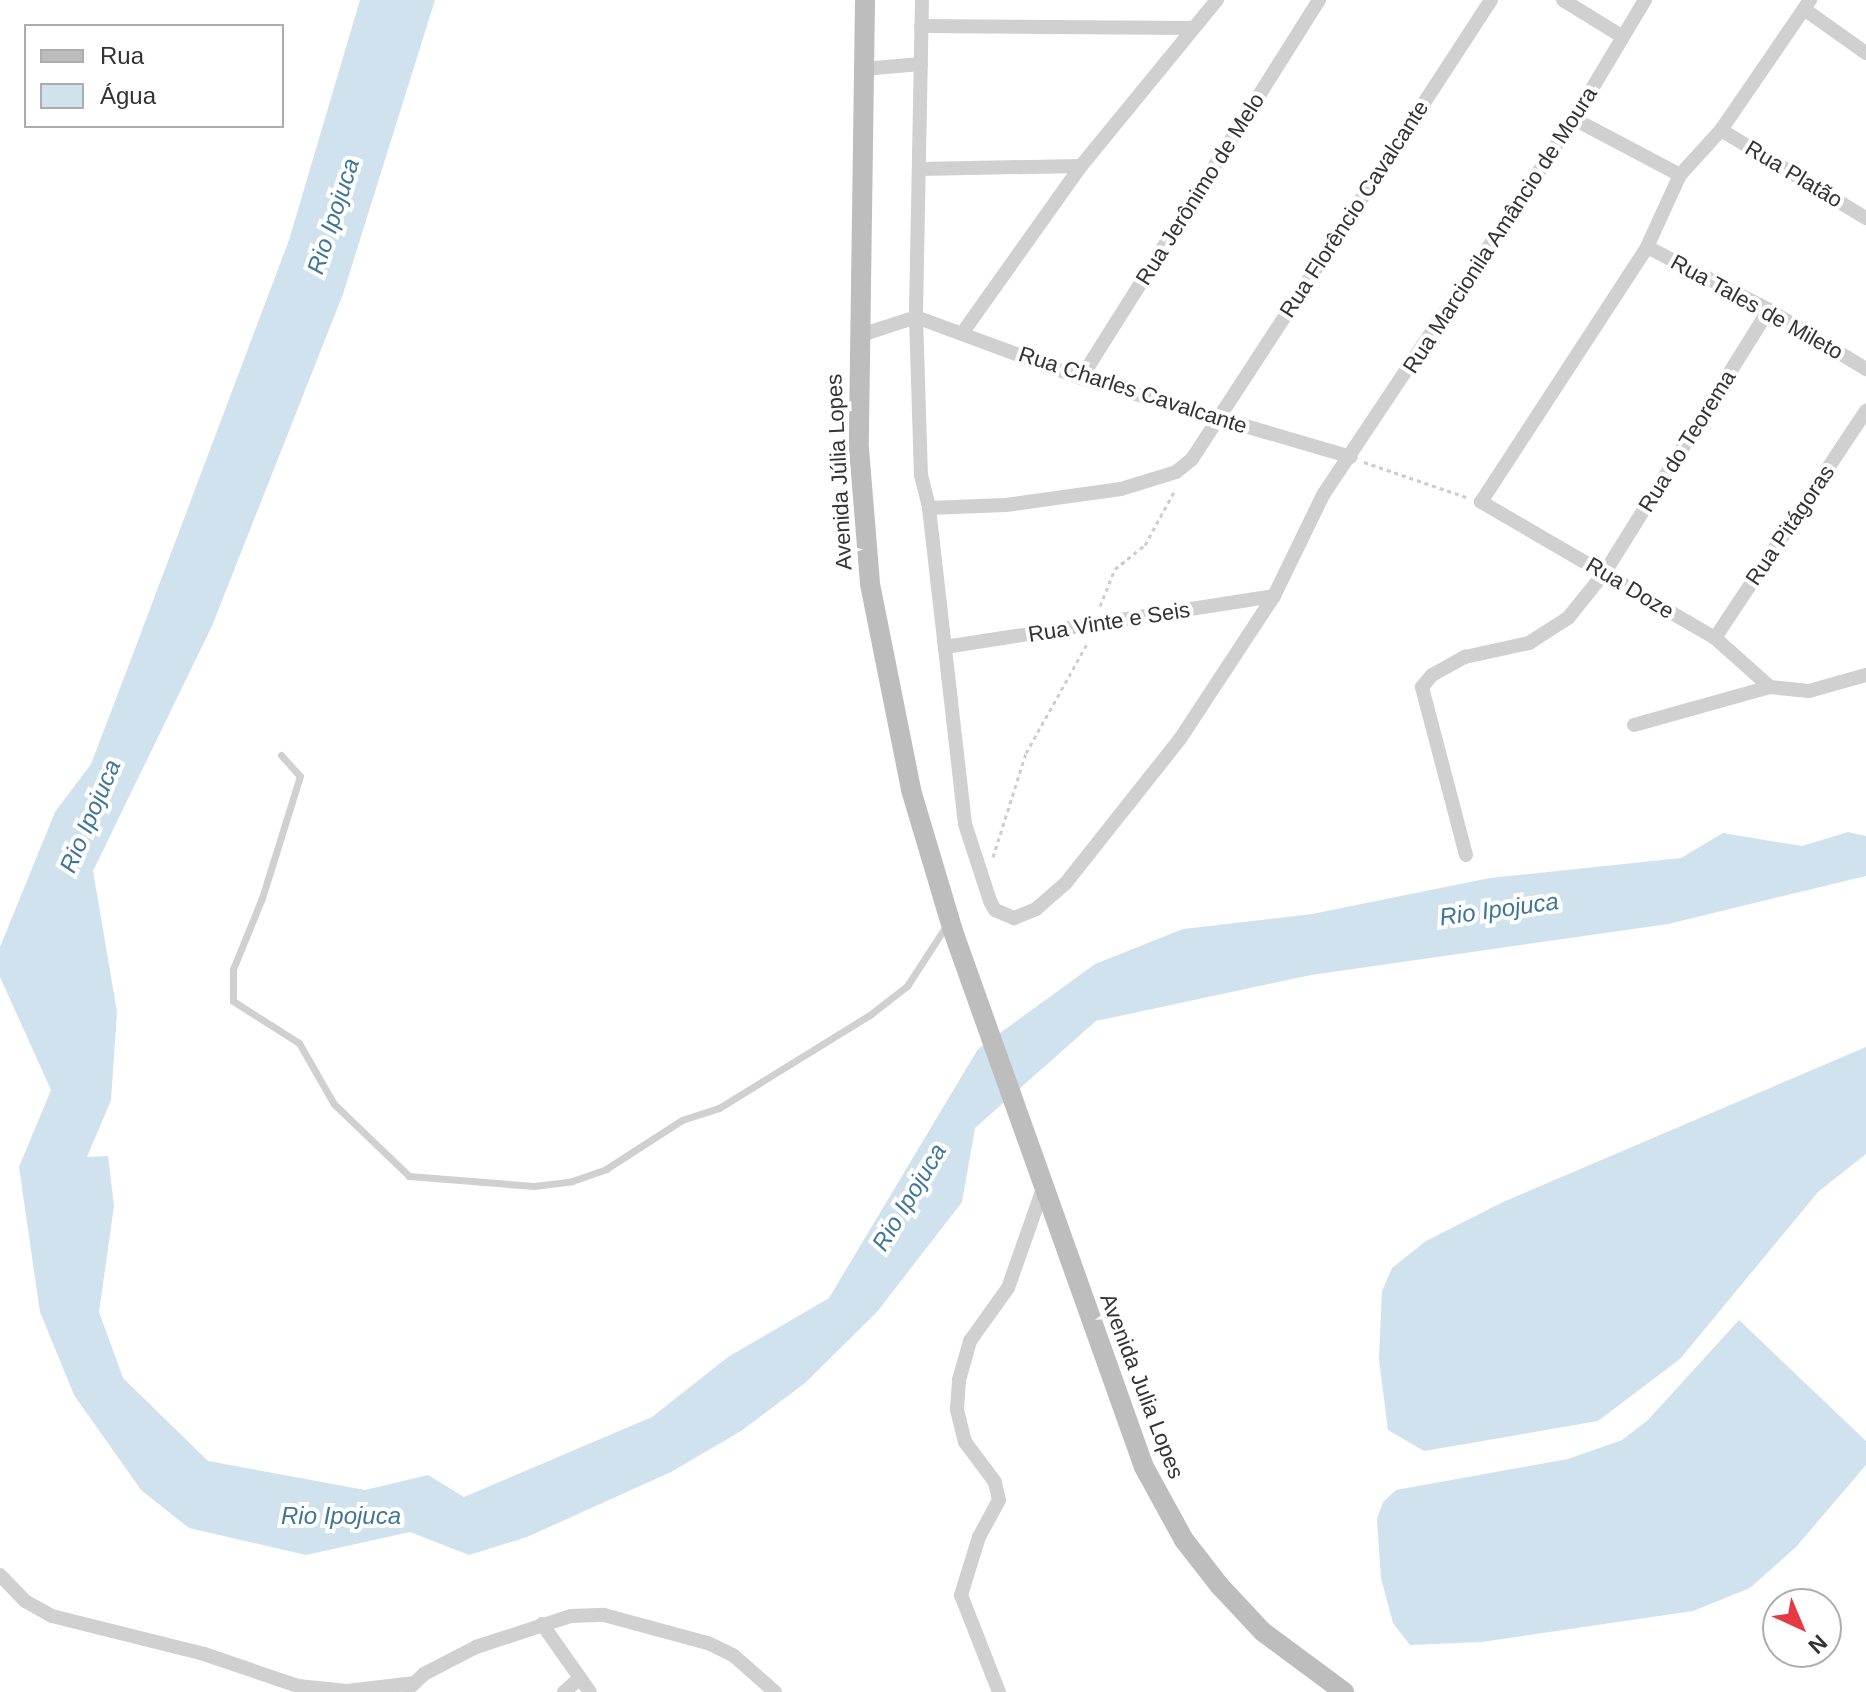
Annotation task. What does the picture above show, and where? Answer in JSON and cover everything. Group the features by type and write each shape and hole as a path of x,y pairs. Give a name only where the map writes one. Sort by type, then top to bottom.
{"main road":[{"name":"Avenida Júlia Lopes","path":"865,0 858,336 870,584 911,790 951,926 1042,1178"},
{"name":"Avenida Julia Lopes","path":"1042,1178 1127,1426 1164,1507 1219,1585 1263,1632 1344,1692"}],"street":[{"path":"922,0 916,317 921,475 929,508 955,761 981,881"},
{"path":"963,332 1081,166 1217,0"},
{"name":"Rua Jerônimo de Melo","path":"1081,378 1319,0"},
{"name":"Rua Florêncio Cavalcante","path":"929,508 1006,505 1148,483 1192,459 1491,0"},
{"path":"1563,0 1623,37"},
{"name":"Rua Marcionila Amâncio de Moura","path":"981,881 995,910 1014,918 1036,909 1065,884 1180,739 1274,596 1323,495 1574,119 1645,0"},
{"path":"1481,502 1647,247 1680,175 1721,130 1807,5 1866,53"},
{"path":"921,26 1193,28"},
{"path":"863,69 921,64"},
{"path":"1574,119 1680,175"},
{"name":"Rua Platão","path":"1721,130 1866,218"},
{"path":"920,169 1081,166"},
{"name":"Rua Tales de Mileto","path":"1647,247 1769,310 1866,369"},
{"name":"Rua do Teorema","path":"1466,855 1425,712 1422,687 1432,675 1465,657 1548,635 1605,572 1769,310"},
{"path":"858,336 916,317"},
{"name":"Rua Charles Cavalcante","path":"916,317 1081,378 1351,457"},
{"name":"Rua Pitágoras","path":"1715,638 1866,411"},
{"name":"Rua Doze","path":"1481,502 1715,638 1770,687"},
{"name":"Rua Vinte e Seis","path":"945,647 1274,596"},
{"path":"1634,725 1770,687 1809,691 1860,677 1866,663"},
{"path":"999,1692 961,1595 979,1537 999,1500 995,1482 965,1442 957,1409 959,1380 970,1341 1008,1288 1042,1178"},
{"path":"0,1575 25,1601 52,1616 204,1654 298,1686 347,1691 410,1687 452,1658 542,1624 604,1615 647,1624 733,1655 775,1692"},
{"path":"542,1624 590,1692"},
{"path":"564,1692 579,1679"}],"lane":[{"path":"281,755 300,776 262,898 233,969 233,1001 299,1043 334,1104 409,1176 534,1186 572,1181 606,1169 682,1120 719,1108 871,1014 907,986 951,926"}],"path":[{"path":"1351,457 1481,502"},
{"path":"981,881 1026,753 1097,624 1115,569 1145,545 1177,486"}],"water":[{"name":"Rio Ipojuca","path":"360,0 435,0 343,294 212,626 93,871 117,1012 111,1100 87,1157 108,1156 114,1206 99,1312 123,1378 208,1461 365,1490 428,1475 464,1497 652,1417 728,1357 829,1298 978,1049 1095,964 1183,929 1312,914 1490,878 1681,858 1723,833 1802,846 1848,832 1866,836 1866,876 1668,924 1311,975 1096,1021 975,1128 962,1202 877,1312 805,1383 741,1431 671,1472 527,1537 469,1555 410,1532 306,1555 189,1528 141,1490 74,1395 40,1312 19,1167 51,1090 0,977 0,947 55,812 91,764 133,654 289,240"},
{"path":"1866,1047 1866,1154 1818,1192 1680,1359 1598,1421 1424,1451 1388,1430 1379,1359 1382,1291 1392,1268 1426,1241 1503,1202"},
{"path":"1739,1320 1866,1441 1866,1465 1796,1547 1750,1588 1693,1611 1481,1642 1410,1645 1393,1623 1381,1578 1377,1519 1383,1502 1396,1490 1568,1459 1622,1440 1648,1420"}]}
